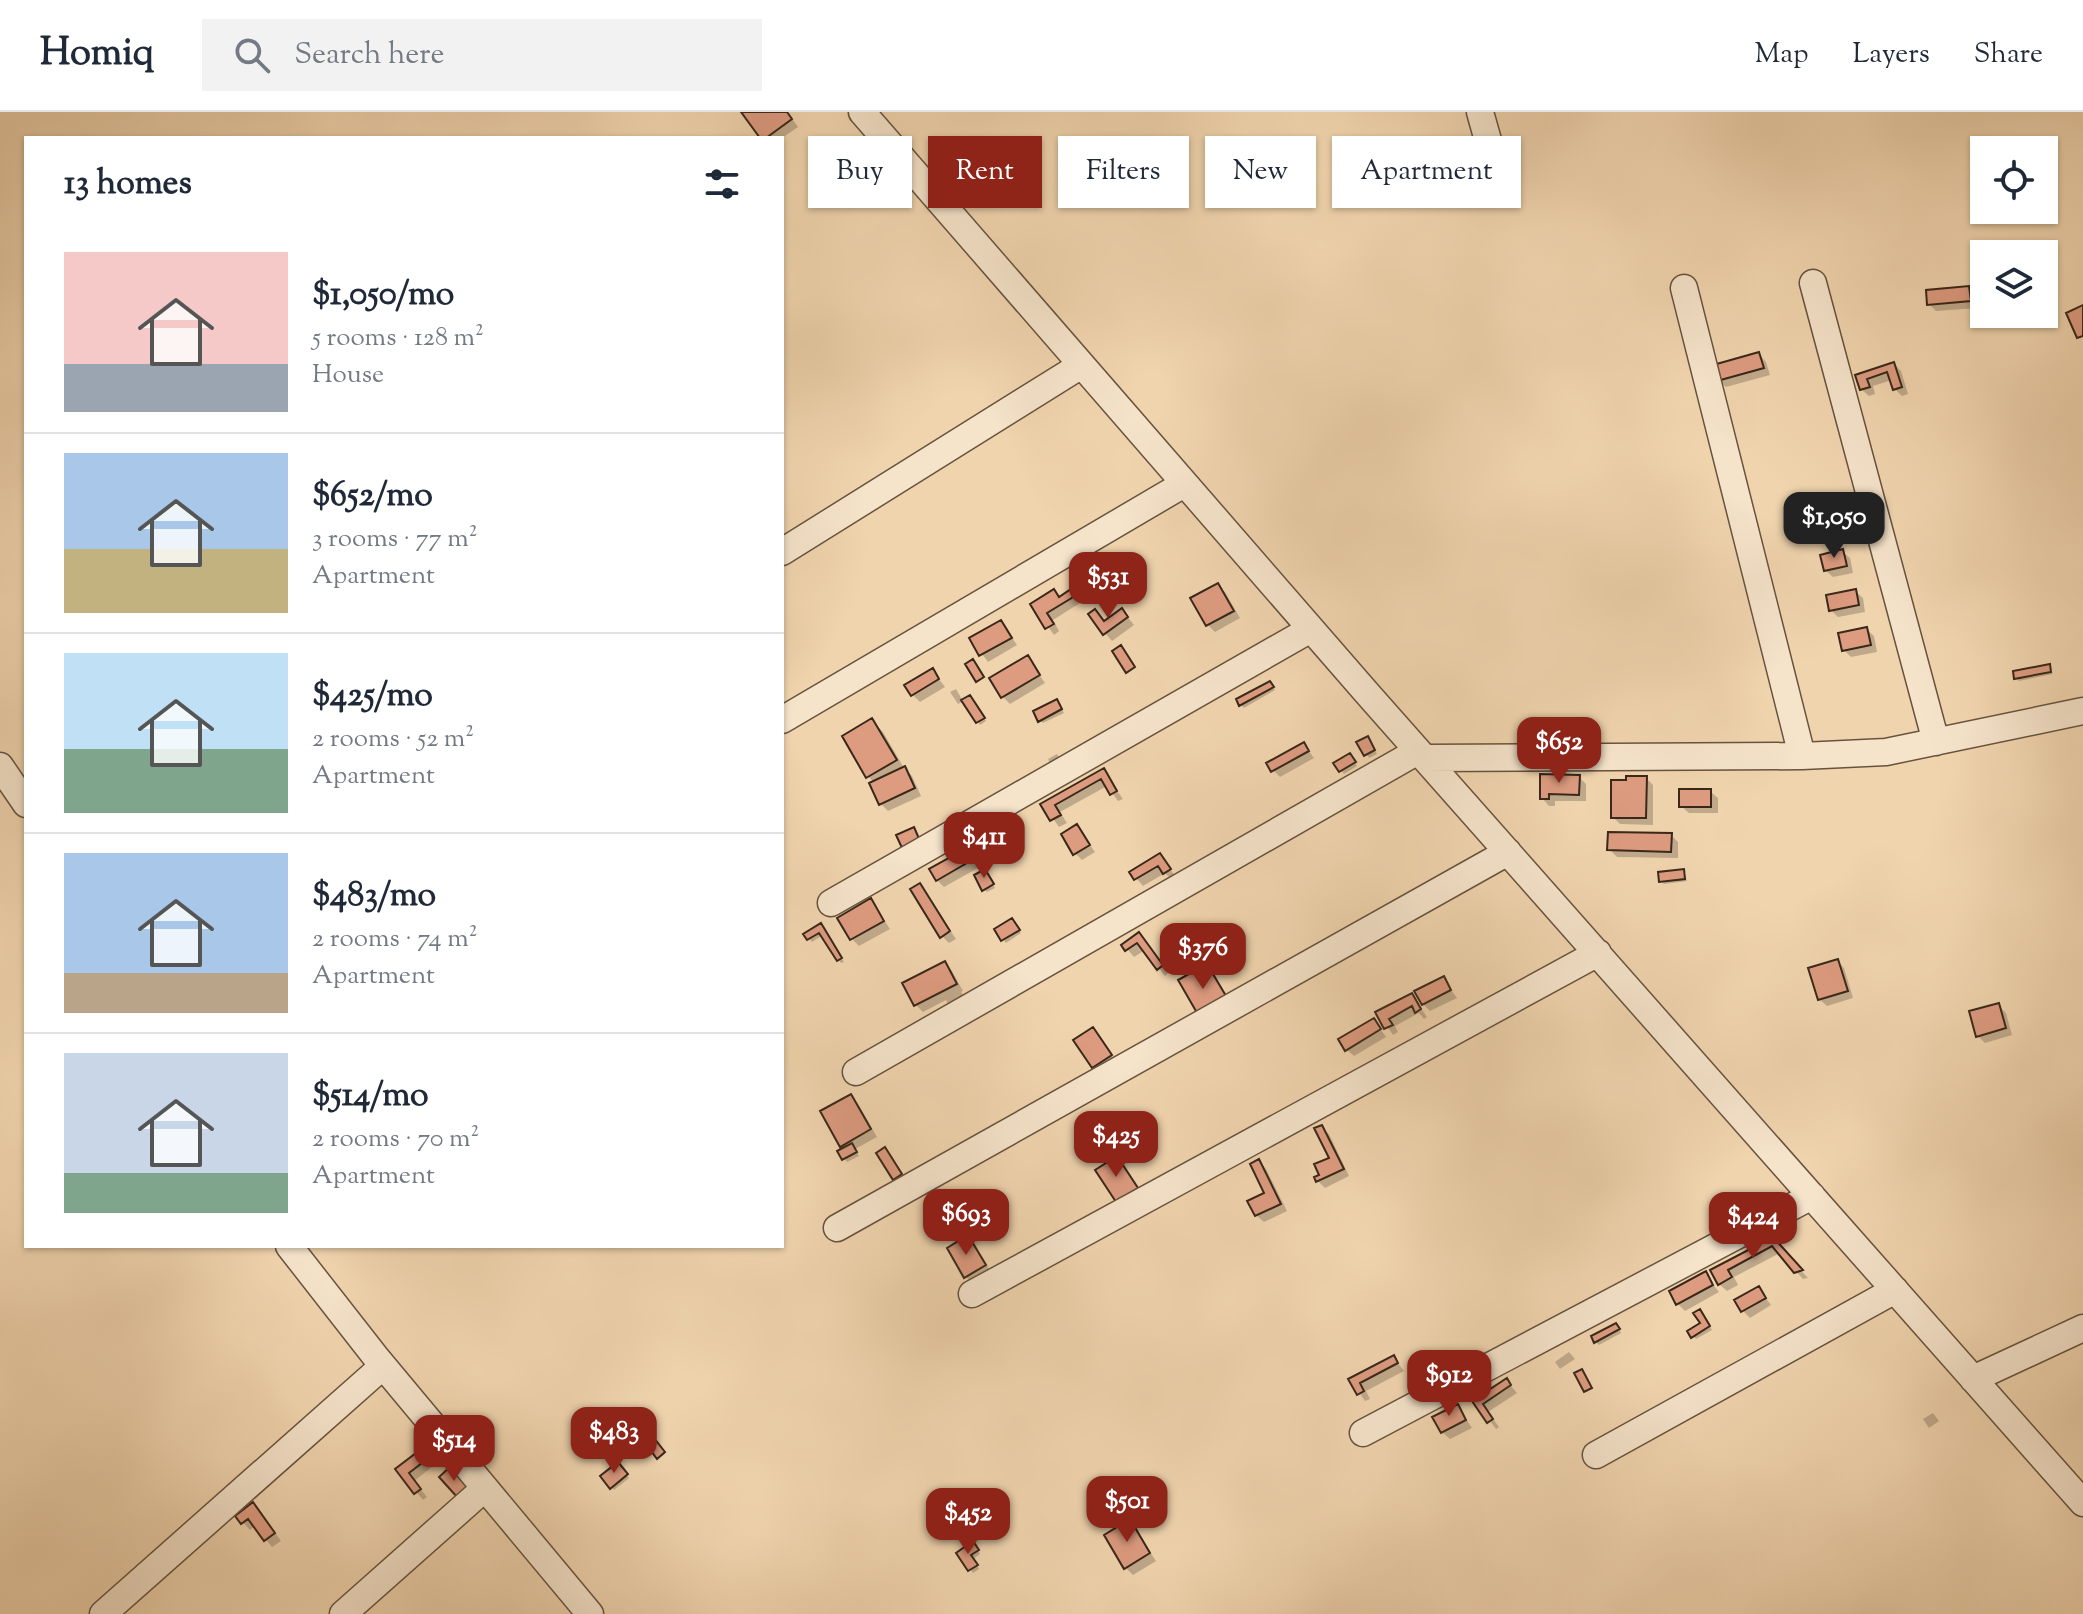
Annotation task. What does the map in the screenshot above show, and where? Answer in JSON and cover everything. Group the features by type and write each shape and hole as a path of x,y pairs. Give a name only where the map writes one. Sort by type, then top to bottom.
{"street":[{"path":"862,112 1080,366 1973,1379 2073,1476 2083,1503"},
{"path":"1480,112 1487,136"},
{"path":"1813,283 1936,742"},
{"path":"1684,288 1802,756"},
{"path":"784,551 1080,366"},
{"path":"784,719 1184,484"},
{"path":"831,903 1311,629"},
{"path":"856,1072 1422,754 1802,756 1886,752 2083,711"},
{"path":"0,766 24,801"},
{"path":"837,1228 1508,852"},
{"path":"972,1294 1598,953"},
{"path":"1363,1433 1812,1196"},
{"path":"291,1248 383,1366 590,1614"},
{"path":"1596,1455 1895,1290"},
{"path":"1973,1379 2083,1328"},
{"path":"103,1614 383,1366"},
{"path":"343,1614 485,1488"}],"building":[{"path":"741,112 787,112 792,119 769,136 759,136"},
{"path":"1969,286 1970,301 1927,305 1926,290"},
{"path":"2083,305 2083,336 2077,338 2066,313"},
{"path":"1759,352 1764,368 1717,381 1713,365"},
{"path":"1894,362 1902,387 1893,390 1887,372 1867,379 1870,387 1860,390 1855,375"},
{"path":"1843,549 1847,566 1824,571 1820,555"},
{"path":"1126,556 1138,576 1128,583 1122,573 1095,589 1088,578"},
{"path":"1218,583 1234,611 1206,626 1190,598"},
{"path":"1054,589 1059,597 1071,589 1075,596 1047,613 1054,624 1045,629 1030,604"},
{"path":"1856,589 1859,605 1829,611 1826,595"},
{"path":"1122,608 1128,617 1103,635 1088,614 1095,609 1104,621"},
{"path":"1001,620 1012,638 979,656 969,638"},
{"path":"1867,627 1871,645 1842,651 1838,633"},
{"path":"1121,645 1135,667 1126,673 1112,651"},
{"path":"1028,655 1040,675 1001,698 989,678"},
{"path":"973,659 984,677 976,682 965,664"},
{"path":"2050,664 2051,672 2014,679 2013,671"},
{"path":"933,668 939,679 911,696 904,685"},
{"path":"1270,681 1274,687 1239,706 1236,699"},
{"path":"970,695 985,718 976,723 961,700"},
{"path":"1057,699 1062,709 1038,722 1033,711"},
{"path":"872,718 897,760 866,778 842,736"},
{"path":"1368,736 1375,750 1364,756 1356,742"},
{"path":"1304,742 1309,751 1271,772 1266,763"},
{"path":"1350,753 1356,762 1339,772 1333,763"},
{"path":"905,766 915,788 879,805 869,783"},
{"path":"1104,768 1117,791 1110,795 1101,779 1055,805 1061,815 1050,821 1040,804"},
{"path":"1540,774 1580,775 1579,795 1549,794 1549,799 1540,799"},
{"path":"1626,776 1647,776 1646,818 1611,818 1611,780 1626,780"},
{"path":"1679,789 1711,789 1711,807 1679,807"},
{"path":"1077,824 1090,845 1073,855 1061,834"},
{"path":"914,827 920,841 902,848 896,835"},
{"path":"1608,832 1672,833 1671,852 1607,850"},
{"path":"965,849 972,860 936,881 929,869"},
{"path":"1160,853 1171,869 1163,874 1158,866 1134,880 1129,872"},
{"path":"985,869 994,884 982,891 974,875"},
{"path":"1684,869 1685,879 1659,882 1658,872"},
{"path":"920,883 950,931 940,938 910,889"},
{"path":"871,898 884,921 850,940 837,918"},
{"path":"1012,918 1020,930 1001,941 994,929"},
{"path":"821,923 842,958 837,961 819,933 807,940 803,934"},
{"path":"1139,932 1163,965 1157,970 1137,943 1125,951 1121,945"},
{"path":"1838,959 1848,991 1818,1000 1808,968"},
{"path":"945,961 957,984 914,1006 902,983"},
{"path":"1207,964 1229,1001 1200,1018 1178,980"},
{"path":"1444,976 1451,990 1422,1005 1414,991"},
{"path":"1412,993 1421,1009 1415,1013 1412,1006 1389,1019 1393,1025 1384,1029 1375,1012"},
{"path":"1999,1003 2006,1028 1976,1037 1969,1011"},
{"path":"1374,1018 1381,1029 1345,1051 1338,1039"},
{"path":"1093,1027 1112,1055 1092,1068 1073,1040"},
{"path":"851,1094 871,1129 840,1147 820,1111"},
{"path":"1322,1125 1344,1169 1316,1182 1314,1177 1319,1175 1314,1164 1329,1158 1314,1128"},
{"path":"852,1143 857,1152 842,1160 837,1151"},
{"path":"885,1147 902,1174 893,1180 876,1153"},
{"path":"1117,1156 1138,1188 1116,1202 1095,1170"},
{"path":"1259,1159 1281,1204 1255,1216 1247,1201 1264,1193 1250,1164"},
{"path":"968,1235 986,1265 964,1278 947,1248"},
{"path":"1773,1237 1803,1270 1794,1273 1772,1246 1728,1270 1732,1277 1718,1285 1710,1270"},
{"path":"1706,1271 1713,1285 1676,1305 1669,1291"},
{"path":"1759,1286 1766,1298 1741,1312 1734,1300"},
{"path":"1700,1309 1710,1326 1691,1338 1687,1331 1700,1323 1693,1313"},
{"path":"1616,1323 1620,1329 1594,1343 1591,1336"},
{"path":"1394,1355 1398,1363 1360,1383 1364,1391 1357,1395 1348,1379"},
{"path":"1582,1369 1592,1388 1584,1392 1574,1373"},
{"path":"1507,1378 1511,1385 1483,1404 1493,1419 1487,1423 1472,1401"},
{"path":"1458,1404 1466,1420 1441,1433 1432,1417"},
{"path":"654,1438 665,1452 657,1459 646,1444"},
{"path":"424,1447 431,1456 409,1473 421,1489 414,1494 395,1469"},
{"path":"618,1462 628,1474 610,1489 600,1476"},
{"path":"450,1467 469,1489 458,1498 439,1477"},
{"path":"253,1502 275,1533 264,1541 248,1519 241,1524 235,1516"},
{"path":"1130,1519 1150,1553 1124,1569 1104,1535"},
{"path":"973,1541 979,1550 971,1555 978,1565 968,1571 956,1553"}]}
